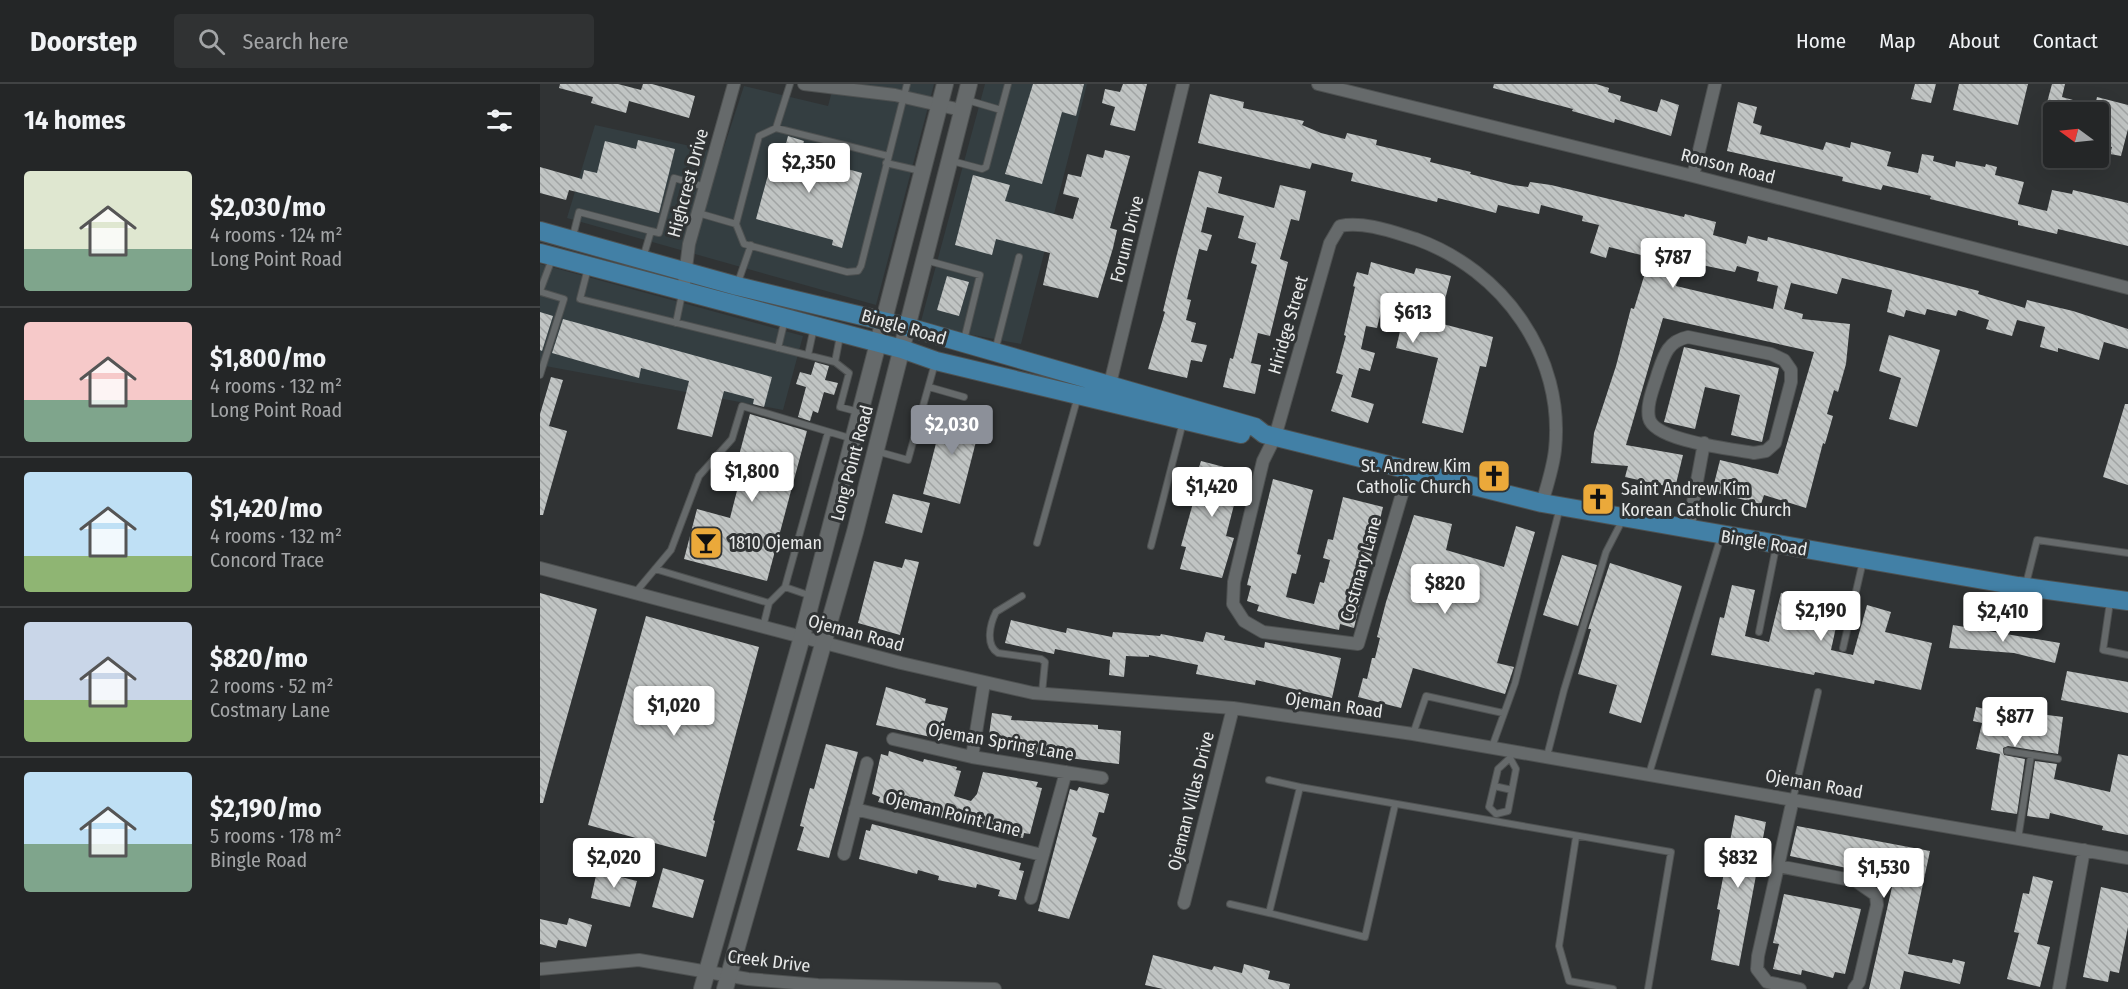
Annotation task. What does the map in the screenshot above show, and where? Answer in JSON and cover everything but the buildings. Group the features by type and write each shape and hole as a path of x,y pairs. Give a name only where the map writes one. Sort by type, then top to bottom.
{"main road":[{"name":"Long Point Road","path":"702,989 802,637 945,84"},
{"name":"Long Point Road","path":"727,982 825,643 965,98"},
{"name":"Bingle Road","path":"540,231 737,286 908,327 1255,427 1269,435 1551,505 2025,587 2119,600"},
{"name":"Bingle Road","path":"546,255 902,349 936,362 1253,437 1269,435"},
{"path":"837,499 862,505"}],"street":[{"name":"Highcrest Drive","path":"683,292 689,244 735,84"},
{"path":"804,84 903,97 939,106 965,98"},
{"name":"Forum Drive","path":"1104,403 1184,84"},
{"name":"Ronson Road","path":"1318,84 1693,176 2128,288"},
{"path":"1693,176 1714,84"},
{"name":"Hiridge Street","path":"1358,644 1263,632 1244,621 1233,604 1234,582 1269,435 1330,243 1340,226 1365,226 1440,248 1475,271 1516,309 1540,351 1556,411 1551,505"},
{"path":"1696,338 1779,356 1788,365 1793,376 1775,442 1766,452 1754,453 1704,443 1671,437 1652,426 1649,420 1649,404 1662,360 1675,341 1696,338"},
{"path":"1688,530 1704,443"},
{"name":"Costmary Lane","path":"1358,644 1409,470"},
{"name":"Ojeman Road","path":"540,568 763,628 984,683 1042,694 1233,708 1413,734 1492,747 1511,754 1547,756 2128,858"},
{"path":"972,757 984,683"},
{"name":"Ojeman Villas Drive","path":"1184,903 1233,708"},
{"name":"Ojeman Spring Lane","path":"893,739 972,757 1102,778"},
{"path":"844,854 867,763"},
{"path":"1031,898 1066,772"},
{"path":"1793,799 1757,969 1767,982 1800,989"},
{"name":"Ojeman Point Lane","path":"855,809 1042,855"},
{"path":"2059,989 2084,850"},
{"path":"1778,866 1856,881 1876,895 1877,905 1862,971 1854,989"},
{"name":"Creek Drive","path":"540,969 639,960 707,971 727,982 995,989"}],"lane":[{"path":"776,128 790,84"},
{"path":"907,84 903,97 887,159 858,271 847,272 744,244 736,224 759,136 776,128 887,159 922,171"},
{"path":"948,160 982,169 986,167 1008,84"},
{"path":"965,98 1001,110"},
{"path":"572,240 579,212 659,233 674,178 705,187"},
{"path":"698,213 736,224"},
{"path":"642,259 651,231"},
{"path":"737,286 751,245"},
{"path":"546,255 540,291 564,299 580,299 835,362 849,373 840,407 860,412"},
{"path":"994,352 1019,257"},
{"path":"923,260 980,275 963,344"},
{"path":"580,299 588,267"},
{"path":"676,323 683,292"},
{"path":"540,375 564,299"},
{"path":"778,348 785,319"},
{"path":"808,355 814,326"},
{"path":"835,362 841,333"},
{"path":"876,451 908,460 936,362"},
{"path":"929,387 964,397"},
{"path":"1037,543 1078,396"},
{"path":"634,594 671,550 699,476 732,439 742,406 853,439"},
{"path":"1151,546 1183,421"},
{"path":"763,628 769,603 784,587 828,432"},
{"path":"1492,747 1515,682 1551,505"},
{"path":"1547,756 1564,690 1606,552 1623,518"},
{"path":"1648,774 1721,535"},
{"path":"2025,587 2037,540 2128,553"},
{"path":"1759,632 1776,544"},
{"path":"1843,648 1863,559"},
{"path":"655,569 769,603"},
{"path":"784,587 812,596"},
{"path":"1022,596 996,612 989,641 993,649 998,652 1041,659 1045,662 1042,694"},
{"path":"2119,600 2103,650 2128,655"},
{"path":"1793,799 1818,692"},
{"path":"1413,734 1426,696 1503,712"},
{"path":"2007,751 2058,759"},
{"path":"1496,814 1489,807 1498,769 1511,754"},
{"path":"1496,814 1508,811 1516,769 1511,754"},
{"path":"2018,839 2031,755"},
{"path":"1269,780 1395,805 1671,852 1648,989"},
{"path":"1494,786 1512,790"},
{"path":"1269,913 1300,787"},
{"path":"1230,904 1365,937 1395,805"},
{"path":"1494,822 1496,814"},
{"path":"1576,837 1559,946 1569,981 1613,989"}],"shaded area":[{"path":"834,84 934,84 876,305 567,218 595,125 722,153 744,86 828,106"},
{"path":"985,84 1087,84 1021,344 920,325"},
{"path":"540,264 803,336 783,410 540,365"}],"place":[{"name":"St. Andrew Kim Catholic Church","path":"1494,476"},
{"name":"Saint Andrew Kim Korean Catholic Church","path":"1598,499"},
{"name":"1810 Ojeman","path":"706,543"}]}
